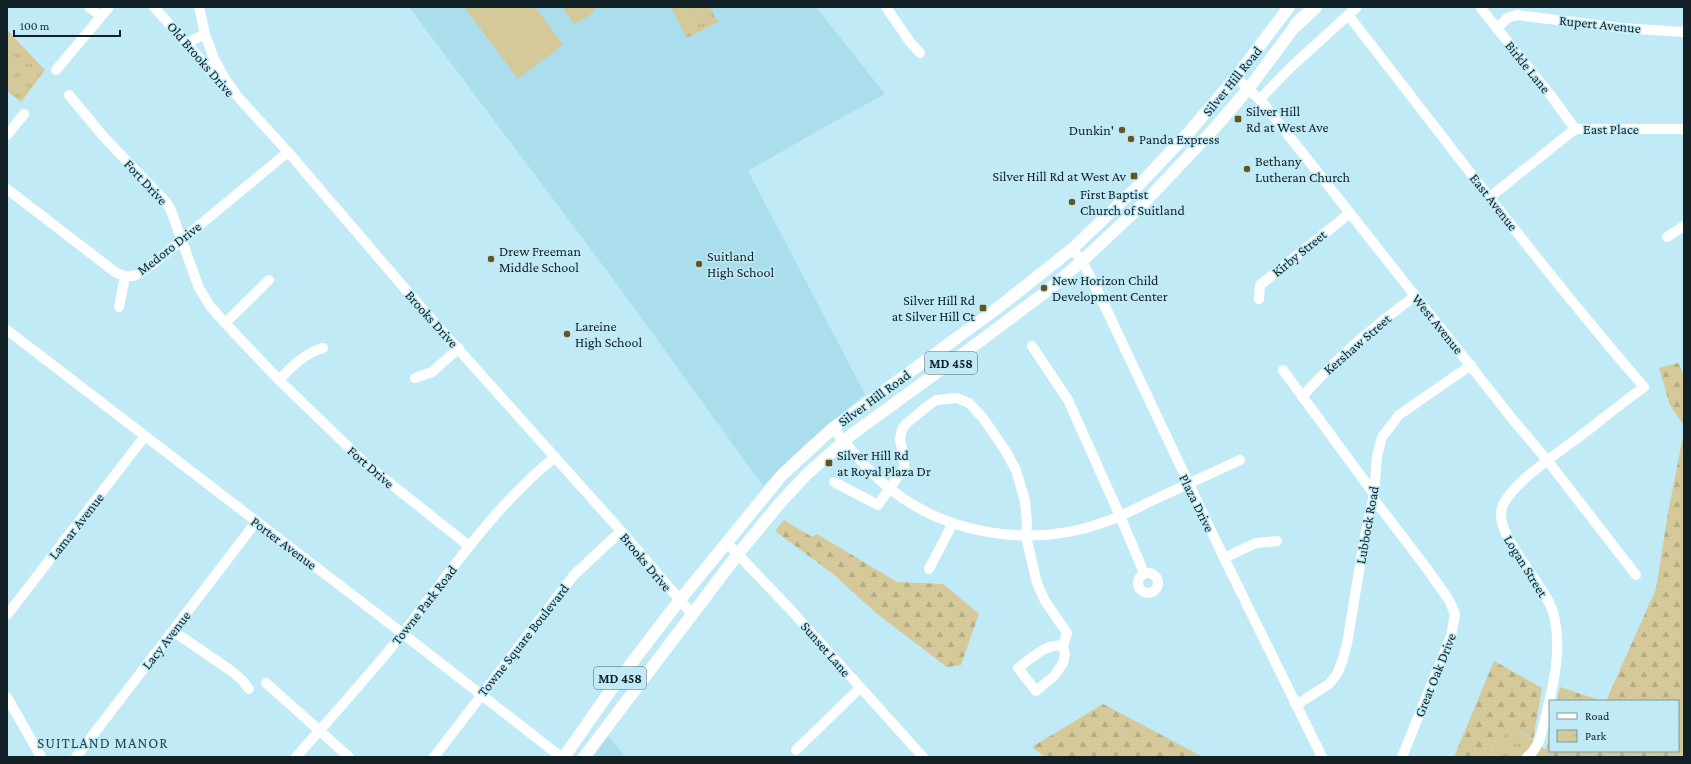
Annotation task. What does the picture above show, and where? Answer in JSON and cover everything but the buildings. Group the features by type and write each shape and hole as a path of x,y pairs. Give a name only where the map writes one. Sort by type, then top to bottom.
{"highway":[{"path":"1296,25 1315,7"}],"main road":[{"name":"Silver Hill Road","path":"562,757 679,601 782,475 833,428 995,310 1072,249 1159,164 1202,117 1236,77 1289,7"},
{"name":"Silver Hill Road","path":"584,757 738,554 794,487 843,441 1006,322 1082,261 1126,220 1175,171 1249,88 1309,7"}],"street":[{"path":"89,7 101,16"},
{"path":"56,70 109,7"},
{"name":"Old Brooks Drive","path":"154,7 187,43 218,81 249,109"},
{"name":"Brooks Drive","path":"199,7 205,34 218,68 249,109 288,152 386,267 621,531 679,601 692,614"},
{"path":"886,7 910,42 920,53"},
{"path":"1260,99 1291,67 1357,7"},
{"name":"Birkle Lane","path":"1480,7 1552,97 1575,129"},
{"name":"East Avenue","path":"1348,15 1490,197 1604,340 1644,387"},
{"name":"Rupert Avenue","path":"1497,29 1507,18 1517,15 1622,28 1684,32"},
{"path":"187,43 205,34"},
{"name":"West Avenue","path":"1236,77 1260,99 1514,421 1547,460 1636,575"},
{"name":"Fort Drive","path":"69,95 102,135 165,201 173,214 190,268 199,288 210,306 225,323 279,380 367,465 469,546"},
{"path":"7,135 24,114"},
{"name":"East Place","path":"1490,197 1575,129 1684,129"},
{"name":"Medoro Drive","path":"7,189 108,267 125,277 130,277 138,274 182,240 288,152"},
{"name":"Kirby Street","path":"1259,299 1260,285 1350,213"},
{"path":"1667,237 1684,226"},
{"name":"Plaza Drive","path":"1072,249 1082,261 1188,484 1322,757"},
{"path":"119,307 125,277"},
{"path":"225,323 269,280"},
{"name":"Kershaw Street","path":"1302,397 1351,347 1415,296"},
{"name":"Porter Avenue","path":"7,330 562,757"},
{"path":"1032,346 1068,400 1097,462 1144,573"},
{"path":"279,380 303,356 311,351 323,348"},
{"path":"415,378 432,372 459,348"},
{"name":"Lubbock Road","path":"1296,705 1329,684 1340,668 1347,644 1373,496 1379,447 1384,433 1400,415 1471,365"},
{"name":"Great Oak Drive","path":"1283,370 1425,566 1454,610 1455,620 1451,636 1402,757"},
{"name":"Logan Street","path":"1549,700 1557,663 1556,629 1553,612 1546,595 1508,539 1502,521 1501,512 1503,504 1511,492 1547,460 1644,387"},
{"path":"834,482 878,505 904,468 904,459 900,439 902,429 906,424 936,400 950,398 960,399 973,406 1005,450 1016,470 1025,501 1027,521 1026,537 1039,589 1067,633 1063,646 1065,654 1060,668 1049,681 1036,691 1018,668 1049,646 1056,644 1063,646"},
{"path":"833,428 868,468 889,488 920,507 953,523 979,530 1026,537 1073,531 1101,524 1240,460"},
{"name":"Lamar Avenue","path":"7,616 145,436"},
{"name":"Towne Park Road","path":"296,757 372,672 469,546 512,495 535,473 555,457"},
{"name":"Lacy Avenue","path":"76,757 256,522"},
{"path":"928,569 953,523"},
{"name":"Towne Square Boulevard","path":"434,757 574,575 621,531"},
{"path":"1224,558 1256,543 1277,541"},
{"name":"Sunset Lane","path":"726,542 789,608 923,757"},
{"path":"173,631 230,670 242,680 249,689"},
{"path":"266,683 349,757"},
{"path":"796,750 860,688"},
{"path":"7,697 42,757"},
{"name":"Logan Street","path":"1527,757 1540,740 1549,701"}],"shaded area":[{"name":"Suitland High School","path":"409,7 816,7 885,94 748,171 865,394 808,442 763,486 619,287"},
{"path":"608,736 626,757 593,757"}],"green space":[{"path":"464,7 535,7 563,45 518,79"},
{"path":"562,7 597,7 589,16 574,24"},
{"path":"671,7 710,7 718,22 687,38"},
{"path":"688,7 697,25 687,30 675,8"},
{"path":"692,7 705,7 711,18 701,23"},
{"path":"7,30 45,70 21,102 7,91"},
{"path":"1678,363 1684,375 1684,426 1670,405 1659,368"},
{"path":"1684,431 1684,757 1554,757 1546,750 1549,737 1549,752 1679,752 1679,700 1606,700 1656,589 1668,513"},
{"path":"784,520 812,537 817,534 897,582 943,584 979,614 961,665 947,667 876,613 832,573 775,531"},
{"path":"1494,661 1542,688 1533,740 1512,726 1486,757 1454,757"},
{"path":"1560,687 1599,700 1557,700"},
{"path":"1103,704 1203,757 1045,757 1032,747"},
{"path":"1512,726 1546,750 1554,757 1486,757"}],"place":[{"name":"Silver Hill Rd at West Ave","path":"1238,119"},
{"name":"Dunkin'","path":"1122,130"},
{"name":"Panda Express","path":"1131,139"},
{"name":"Bethany Lutheran Church","path":"1247,169"},
{"name":"Silver Hill Rd at West Av","path":"1134,176"},
{"name":"First Baptist Church of Suitland","path":"1072,202"},
{"name":"Drew Freeman Middle School","path":"491,259"},
{"name":"Suitland High School","path":"699,264"},
{"name":"New Horizon Child Development Center","path":"1044,288"},
{"name":"Silver Hill Rd at Silver Hill Ct","path":"983,308"},
{"name":"Lareine High School","path":"567,334"},
{"name":"Silver Hill Rd at Royal Plaza Dr","path":"829,463"}],"district":[{"name":"SUITLAND MANOR","path":"103,743"}]}
